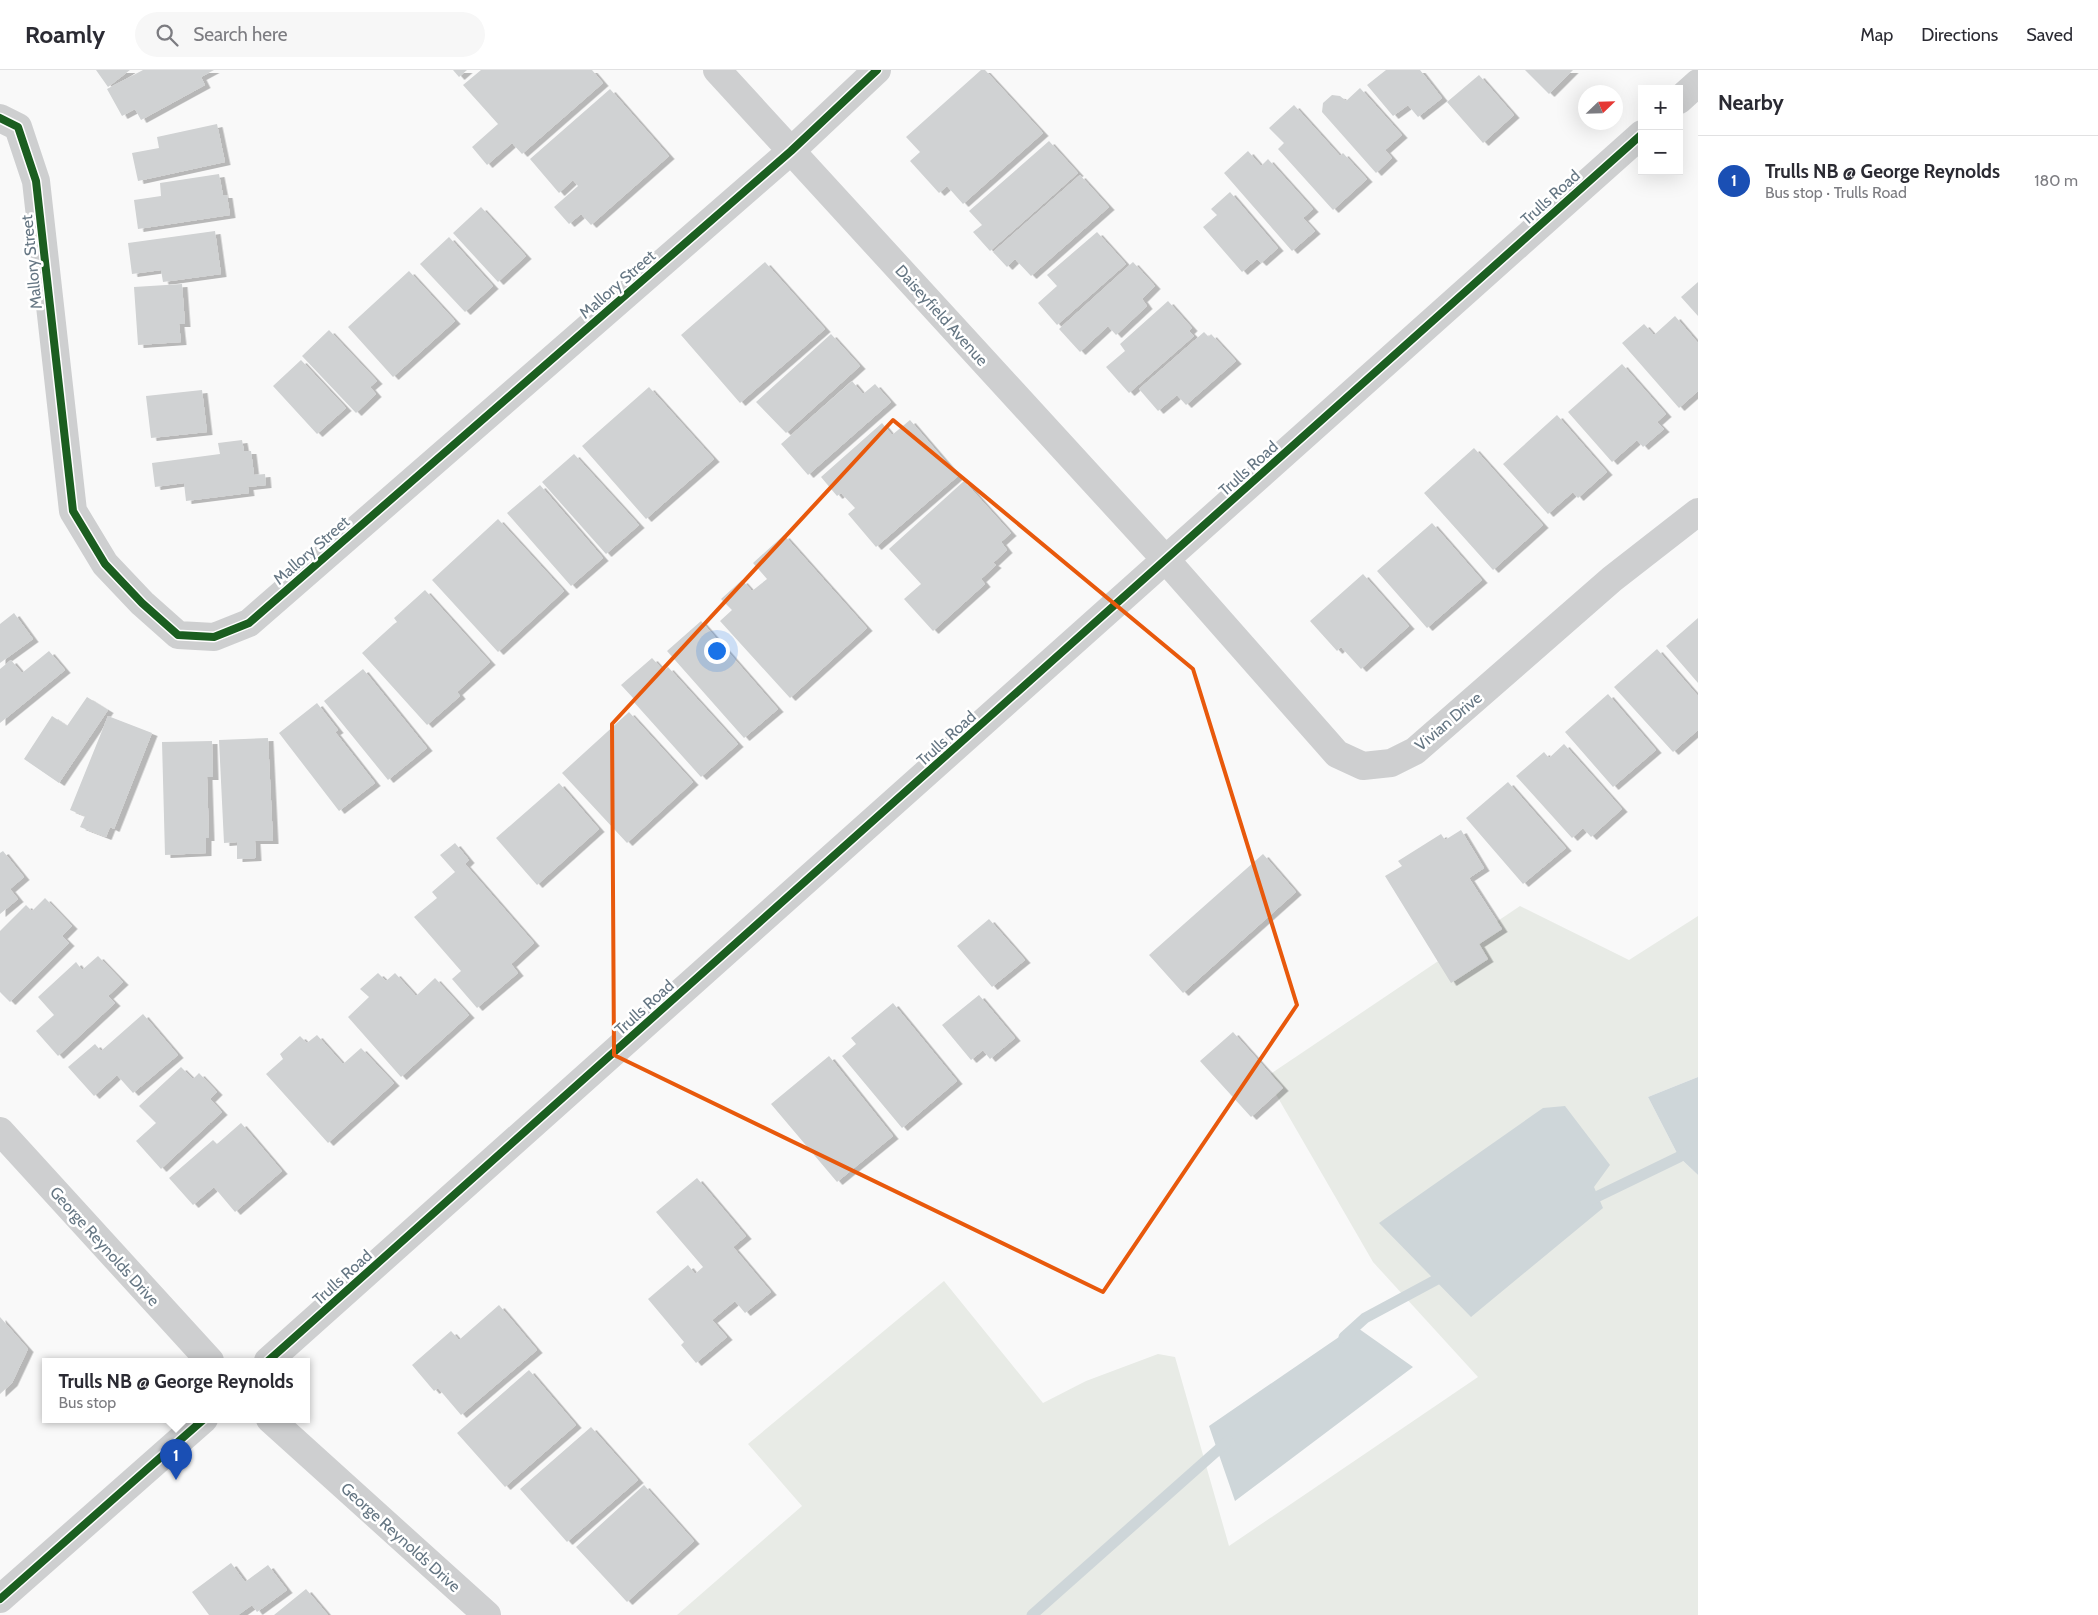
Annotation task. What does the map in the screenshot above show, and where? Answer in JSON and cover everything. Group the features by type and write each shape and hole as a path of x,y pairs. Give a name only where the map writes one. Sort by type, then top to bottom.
{"street":[{"name":"Daiseyfield Avenue","path":"717,70 1166,560"},
{"name":"Mallory Street","path":"0,118 18,127 36,181 73,510 105,564 170,629 178,635 214,637 249,623 791,151 877,70"},
{"path":"1683,96 1698,83"},
{"name":"Trulls Road","path":"271,1358 1638,138"},
{"name":"Vivian Drive","path":"1166,560 1337,754 1363,766 1391,763 1415,750 1612,579 1698,512"},
{"name":"George Reynolds Drive","path":"0,1131 207,1358"},
{"path":"0,1599 199,1423"},
{"name":"George Reynolds Drive","path":"274,1423 487,1615"}],"highlighted area":[{"path":"893,420 1193,669 1297,1005 1103,1292 614,1055 612,724"}],"shaded area":[{"path":"1520,906 1629,960 1698,916 1698,1077 1648,1097 1679,1157 1698,1175 1698,1615 677,1615 802,1506 748,1444 944,1281 1043,1403 1086,1381 1158,1354 1175,1357 1229,1546 1478,1377 1373,1262 1266,1077"},
{"path":"1698,1077 1698,1175 1679,1157 1648,1097"},
{"path":"1565,1106 1610,1165 1594,1187 1603,1208 1471,1317 1379,1223 1543,1108"},
{"path":"1355,1326 1413,1367 1235,1501 1209,1426"}],"building":[{"path":"96,70 130,70 108,87"},
{"path":"143,70 214,70 201,77 205,85 141,120 135,109 122,116 107,89"},
{"path":"453,70 467,70 459,77"},
{"path":"481,70 592,70 603,83 522,154 512,143 487,165 472,147 498,124 463,85"},
{"path":"981,70 985,70 1043,133 963,204 947,186 939,193 910,161 920,152 906,137"},
{"path":"1386,70 1420,70 1442,98 1418,117 1408,105 1393,116 1367,85"},
{"path":"1525,70 1573,70 1549,94"},
{"path":"1479,75 1514,115 1483,143 1447,102"},
{"path":"1360,88 1402,135 1385,150 1392,158 1376,173 1322,112 1323,103 1332,95 1340,96 1346,101"},
{"path":"610,89 669,156 591,225 581,214 569,224 554,207 578,186 573,180 559,193 530,159"},
{"path":"1294,105 1340,156 1343,153 1367,179 1333,210 1278,149 1284,143 1269,128"},
{"path":"217,124 225,162 138,181 132,153 159,148 157,137"},
{"path":"1049,141 1078,173 990,251 973,232 982,225 969,211"},
{"path":"1248,151 1261,166 1268,159 1313,209 1303,218 1315,231 1292,251 1224,173"},
{"path":"219,174 223,195 227,195 230,215 138,229 134,200 161,196 160,183"},
{"path":"1080,175 1109,207 1031,276 1015,259 1007,267 993,252"},
{"path":"1230,192 1278,248 1261,263 1257,259 1242,272 1203,227 1217,215 1211,209"},
{"path":"481,207 526,256 498,282 453,233"},
{"path":"215,231 221,274 163,282 161,270 132,274 128,243"},
{"path":"1097,232 1126,264 1057,325 1038,303 1057,286 1047,275"},
{"path":"449,237 493,286 465,312 420,264"},
{"path":"765,262 825,329 740,403 681,335"},
{"path":"1133,262 1155,286 1142,299 1147,306 1116,335 1108,326 1080,352 1059,329"},
{"path":"409,271 455,321 393,377 348,327"},
{"path":"1698,282 1698,316 1681,297"},
{"path":"182,284 185,324 179,324 181,342 138,345 134,287"},
{"path":"1168,301 1192,328 1189,331 1194,336 1129,393 1106,367 1125,351 1120,344"},
{"path":"1675,316 1698,343 1698,391 1679,408 1622,343 1644,324 1654,335"},
{"path":"329,330 377,381 370,387 376,394 356,413 302,356"},
{"path":"1204,332 1209,337 1211,334 1236,361 1186,405 1177,395 1158,411 1139,389"},
{"path":"831,334 860,366 786,433 756,402"},
{"path":"301,360 346,408 317,434 273,386"},
{"path":"1622,364 1666,414 1657,422 1664,429 1643,447 1637,440 1612,462 1568,412"},
{"path":"852,381 863,394 875,384 891,402 808,475 781,444"},
{"path":"649,387 714,459 646,519 582,446"},
{"path":"202,390 207,432 151,438 146,396"},
{"path":"1557,415 1607,472 1578,498 1573,492 1548,514 1503,464"},
{"path":"910,420 958,476 876,547 848,514 855,508 841,493 837,496 821,477 882,423 892,435"},
{"path":"242,440 244,451 251,451 254,475 265,474 266,485 248,487 249,493 186,501 184,483 155,487 152,463 220,454 218,443"},
{"path":"1474,448 1543,525 1493,570 1424,493"},
{"path":"574,454 639,525 606,554 542,482"},
{"path":"964,481 1011,533 1001,542 1007,550 993,563 996,565 981,579 985,584 933,631 904,599 921,584 889,549"},
{"path":"540,485 603,558 571,586 507,513"},
{"path":"498,519 564,591 498,652 432,580"},
{"path":"1432,523 1482,580 1427,628 1377,571"},
{"path":"784,535 867,628 790,698 720,621 732,610 721,599 742,580 752,591 767,579 753,563"},
{"path":"1363,574 1409,626 1361,669 1341,647 1337,651 1310,621"},
{"path":"425,590 490,662 457,692 460,696 427,725 362,653 397,622 394,618"},
{"path":"14,613 33,639 0,663 0,624"},
{"path":"1698,618 1698,683 1666,646"},
{"path":"701,621 778,709 744,738 667,651"},
{"path":"1657,649 1698,696 1698,730 1673,752 1614,687"},
{"path":"49,651 65,670 0,723 0,669 11,660 22,673"},
{"path":"652,658 664,671 668,667 738,744 701,777 632,700 634,699 621,685"},
{"path":"363,669 427,748 388,780 324,701"},
{"path":"1608,694 1656,750 1613,787 1565,732"},
{"path":"87,697 108,710 59,783 24,759 52,716 67,726"},
{"path":"317,703 338,730 335,732 375,783 339,811 279,733"},
{"path":"629,712 693,782 627,843 562,773"},
{"path":"108,716 152,733 114,829 110,827 106,837 80,827 85,816 70,810"},
{"path":"268,738 273,841 255,841 256,858 237,859 237,842 224,843 219,740"},
{"path":"212,741 213,777 207,777 209,838 206,838 206,853 165,855 162,742"},
{"path":"1564,744 1622,809 1591,837 1583,828 1572,838 1516,776 1544,752 1549,758"},
{"path":"1508,782 1566,848 1523,884 1466,818"},
{"path":"559,783 599,829 537,885 496,838"},
{"path":"1461,830 1484,868 1469,878 1502,929 1479,944 1488,959 1451,983 1385,876 1402,866 1398,861 1441,834 1445,840"},
{"path":"455,843 469,860 465,864 534,943 511,964 518,973 477,1008 452,979 461,971 414,917 437,898 432,892 455,872 440,855"},
{"path":"3,851 24,877 10,889 18,899 0,914 0,853"},
{"path":"1263,854 1296,892 1183,993 1149,955"},
{"path":"45,898 72,926 62,936 69,943 10,1002 0,992 0,931 26,905 32,911"},
{"path":"989,919 1025,960 992,987 957,946"},
{"path":"98,956 123,982 108,996 115,1003 58,1056 36,1031 54,1015 38,997 76,962 82,970"},
{"path":"378,973 386,981 395,973 416,996 435,978 469,1015 401,1077 348,1017 369,997 360,989"},
{"path":"979,995 1015,1038 990,1059 983,1050 971,1060 942,1025"},
{"path":"893,1003 957,1081 902,1128 842,1056 856,1044 851,1038"},
{"path":"143,1014 178,1055 133,1093 117,1075 94,1096 68,1067 95,1044 101,1051"},
{"path":"1233,1032 1283,1088 1251,1117 1200,1061"},
{"path":"317,1035 343,1064 361,1048 394,1083 328,1143 266,1074 283,1059 280,1054 300,1036 307,1043"},
{"path":"829,1056 893,1136 837,1182 771,1104"},
{"path":"181,1067 193,1079 199,1073 217,1092 210,1099 222,1112 161,1169 136,1141 156,1123 139,1106"},
{"path":"241,1123 282,1171 235,1212 214,1187 193,1205 169,1178 213,1140 217,1144"},
{"path":"697,1178 746,1236 733,1247 771,1292 745,1313 735,1301 712,1320 727,1337 696,1363 681,1345 684,1342 648,1299 688,1265 695,1274 703,1267 656,1212"},
{"path":"499,1305 537,1350 461,1415 438,1388 434,1391 412,1365 451,1331 459,1340"},
{"path":"0,1317 28,1349 12,1383 0,1394"},
{"path":"529,1370 576,1425 505,1487 457,1433"},
{"path":"591,1427 638,1480 567,1542 520,1489"},
{"path":"644,1485 694,1541 627,1602 576,1547"},
{"path":"231,1563 245,1582 268,1565 287,1590 257,1612 252,1605 238,1615 209,1615 192,1592"},
{"path":"306,1589 328,1615 274,1615"}],"waterway":[{"path":"1586,1202 1698,1146"},
{"path":"1344,1337 1365,1318 1447,1274"},
{"path":"1032,1615 1228,1441"}],"cycle path":[{"path":"0,118 18,127 36,181 73,511 105,564 142,603 178,635 214,637 249,623 791,151 877,70"},
{"path":"271,1358 1638,138"},
{"path":"0,1599 199,1423"}],"place":[{"name":"Trulls NB @ George Reynolds","path":"176,1480"}]}
